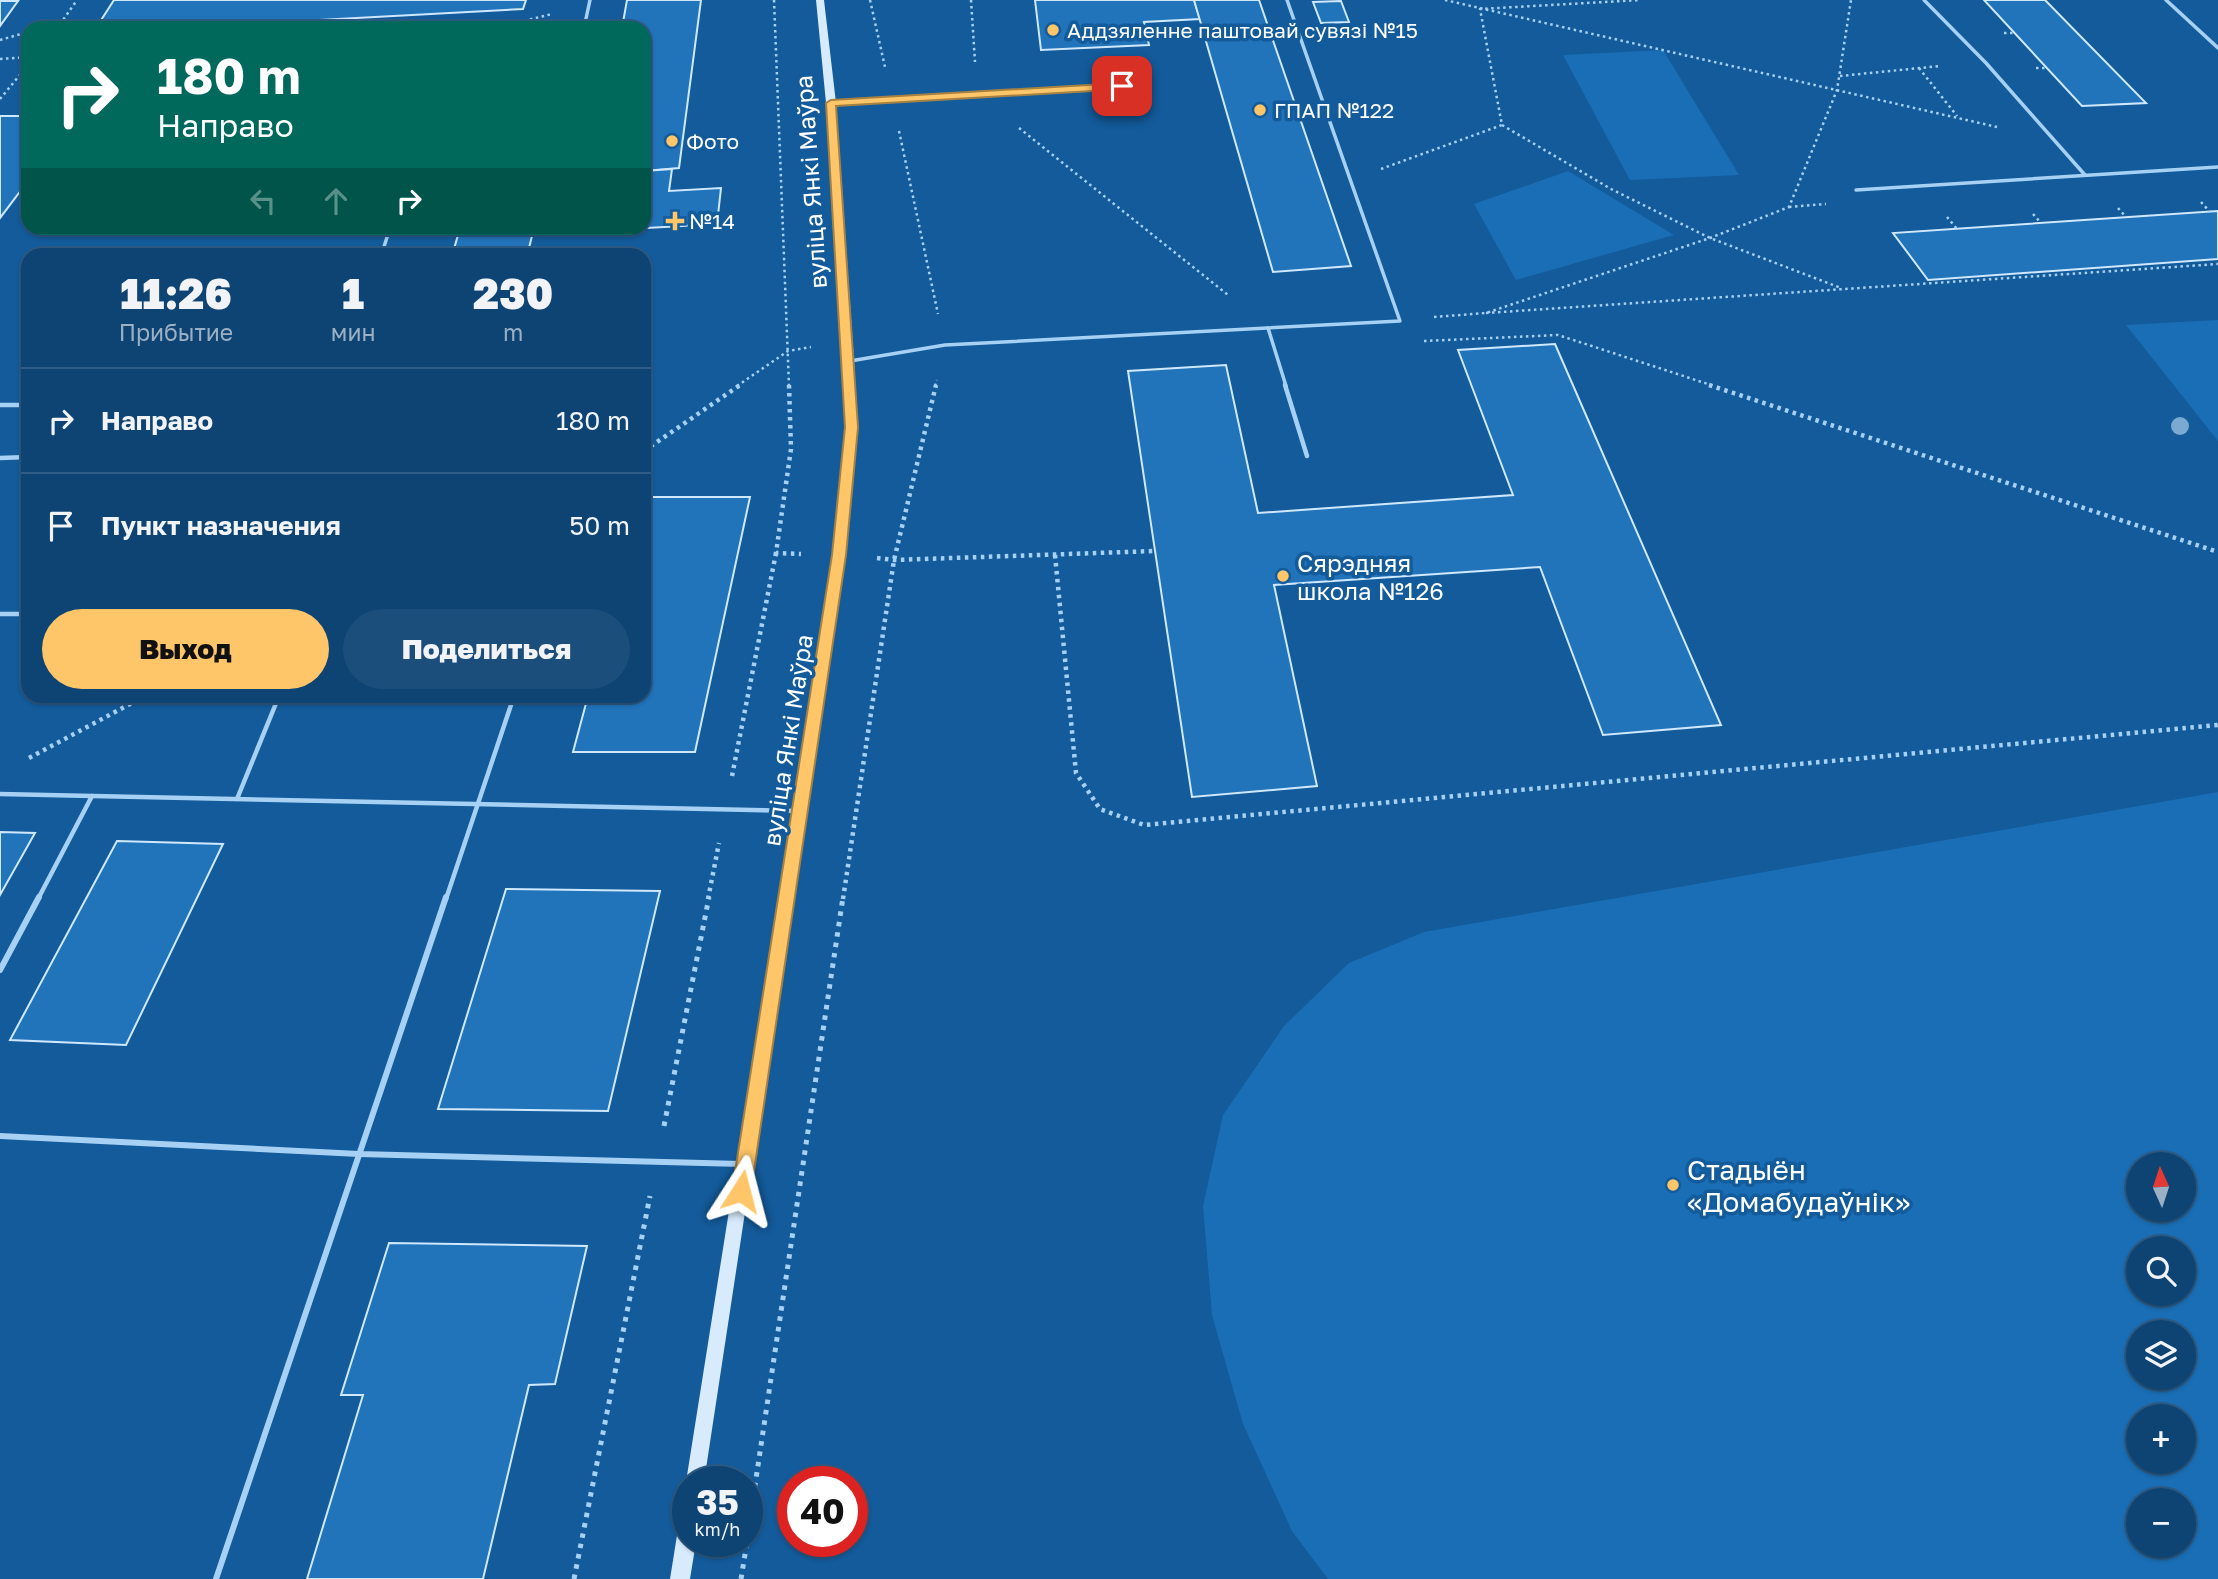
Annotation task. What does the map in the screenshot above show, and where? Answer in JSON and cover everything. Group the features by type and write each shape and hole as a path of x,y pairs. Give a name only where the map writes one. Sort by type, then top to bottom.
{"street":[{"name":"вуліца Янкі Маўра","path":"698,1466 839,555 851,427 831,103 820,0"},
{"path":"680,1579 684,1557"}],"lane":[{"path":"849,361 945,345 1400,320 1287,0"},
{"path":"1924,0 1986,63 2085,176"},
{"path":"2166,0 2218,48"},
{"path":"586,21 590,2"},
{"path":"831,103 1147,85"},
{"path":"1856,190 2218,167"},
{"path":"1268,328 1307,456"},
{"path":"0,405 21,405"},
{"path":"0,458 21,457"},
{"path":"0,614 21,614"},
{"path":"237,799 276,703"},
{"path":"216,1579 512,703"},
{"path":"0,794 801,811"},
{"path":"0,970 92,796"},
{"path":"0,1136 359,1154 746,1164"}],"path":[{"path":"62,21 77,0"},
{"path":"774,0 791,449"},
{"path":"758,1466 894,560 945,345 870,0"},
{"path":"971,0 977,94 1268,328"},
{"path":"1446,0 2054,141"},
{"path":"1480,9 1640,0"},
{"path":"1486,313 1710,238 1789,207 1837,90 1851,0"},
{"path":"521,21 590,2"},
{"path":"1480,9 1502,125 1611,190 1710,238 1842,289"},
{"path":"0,40 21,34"},
{"path":"0,59 21,58"},
{"path":"1840,76 1986,63"},
{"path":"1919,67 1958,117"},
{"path":"0,99 21,74"},
{"path":"1350,180 1502,125"},
{"path":"1400,320 2218,264"},
{"path":"1423,342 1558,335 2218,552"},
{"path":"651,446 788,351"},
{"path":"894,560 1155,551"},
{"path":"575,1579 776,553"},
{"path":"1055,555 1076,773 1100,809 1144,825 2218,725"},
{"path":"24,760 132,703"},
{"path":"741,1579 744,1557"}],"shaded area":[{"path":"1663,50 1739,175 1630,180 1563,55"},
{"path":"1568,171 1674,235 1516,280 1474,204"},
{"path":"2218,320 2218,441 2126,325"},
{"name":"Стадыён «Домабудаўнік»","path":"2218,792 2218,1579 1328,1579 1292,1531 1243,1424 1212,1315 1203,1206 1223,1115 1284,1026 1349,963 1424,932"}],"building":[{"path":"114,0 526,0 523,9 300,21 100,21"},
{"path":"627,0 701,0 679,168 651,170 651,21 623,21"},
{"path":"1035,0 1194,0 1200,19 1144,22 1149,45 1041,50"},
{"path":"1194,0 1259,0 1351,266 1273,272"},
{"path":"1984,0 2045,0 2146,103 2082,106"},
{"path":"0,1 18,1 0,26"},
{"path":"1341,1 1349,22 1321,23 1313,2"},
{"path":"0,116 21,116 21,190 0,218"},
{"path":"672,169 669,191 721,188 717,224 651,228 651,170"},
{"path":"2218,211 2218,259 1928,280 1893,233"},
{"path":"458,235 532,235 529,248 454,248"},
{"name":"Сярэдняя школа №126","path":"1555,344 1721,725 1603,735 1540,567 1274,585 1317,786 1192,797 1128,371 1226,365 1258,513 1513,495 1458,350"},
{"path":"651,497 750,497 695,752 573,752 586,703 651,703"},
{"path":"0,832 35,833 0,895"},
{"path":"117,841 223,844 126,1045 10,1040"},
{"path":"506,889 660,891 608,1111 438,1109"},
{"path":"389,1243 587,1246 555,1384 529,1385 483,1579 307,1579 363,1395 341,1395"}],"place":[{"name":"Аддзяленне паштовай сувязі №15","path":"1053,30"},
{"name":"ГПАП №122","path":"1260,110"},
{"name":"Фото","path":"672,141"},
{"name":"№14","path":"675,221"},
{"name":"Сярэдняя школа №126","path":"1283,576"},
{"name":"Стадыён «Домабудаўнік»","path":"1673,1185"}],"route":[{"path":"741,1191 839,555 851,427 831,103 1122,86"}]}
